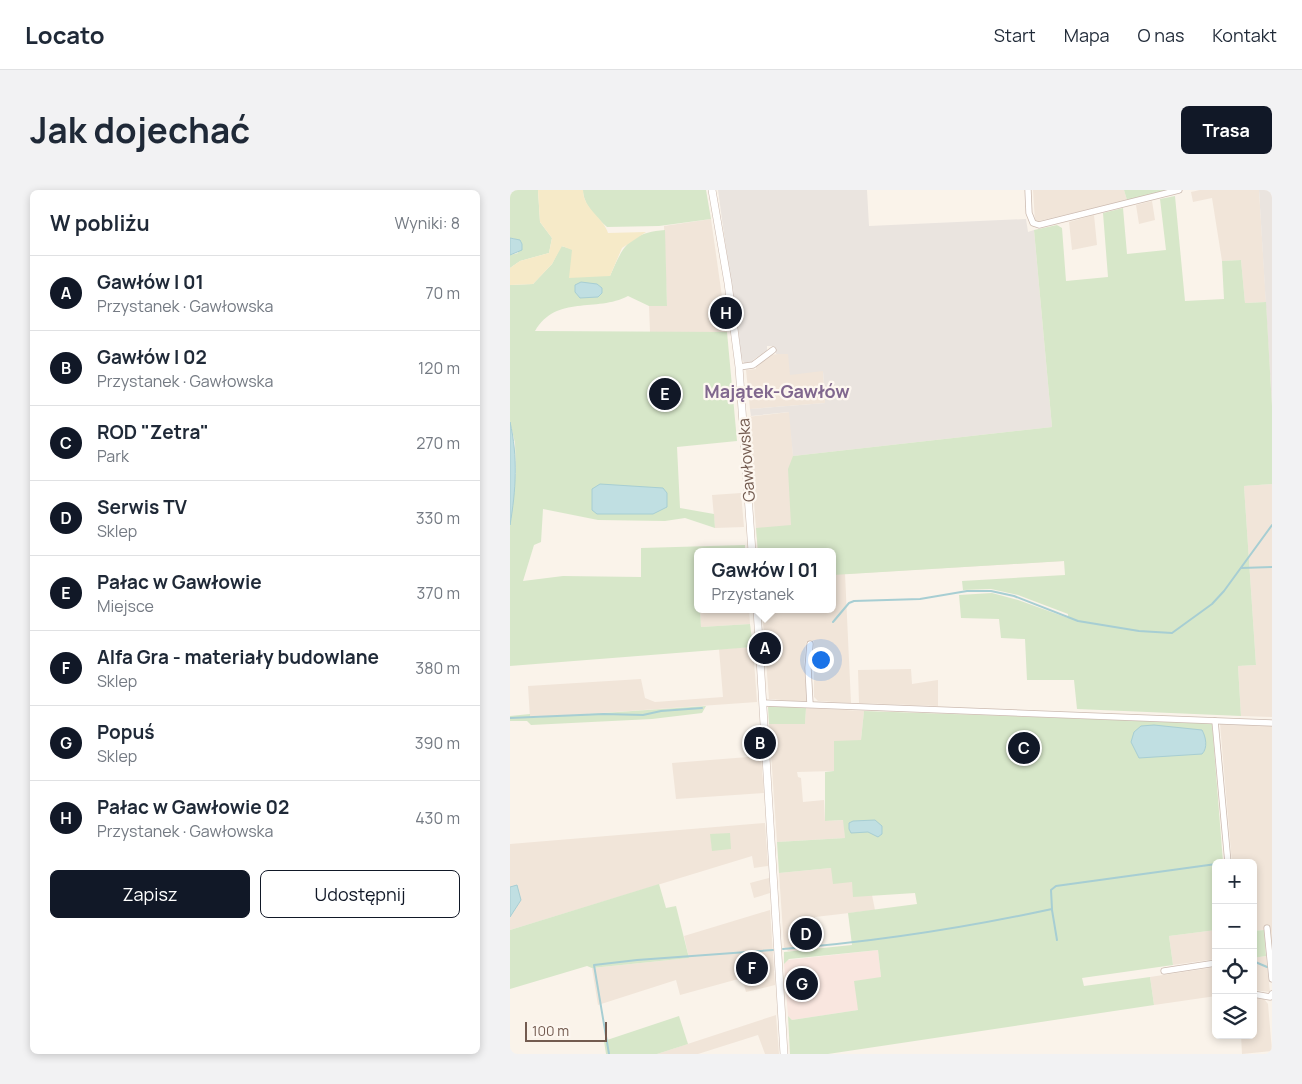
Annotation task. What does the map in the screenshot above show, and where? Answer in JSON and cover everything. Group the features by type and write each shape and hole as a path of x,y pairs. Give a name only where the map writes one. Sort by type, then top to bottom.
{"street":[{"name":"Gawłowska","path":"712,190 728,283 739,368 752,548"},
{"path":"1028,190 1030,217 1033,224 1039,225 1180,190"},
{"path":"739,368 753,365 773,350"},
{"path":"757,613 784,1054"},
{"path":"810,644 808,660 810,704"},
{"path":"763,703 1272,723"},
{"path":"1215,721 1228,859"},
{"path":"1267,928 1272,979"},
{"path":"1164,971 1212,964"},
{"path":"1257,995 1271,998"}],"shaded area":[{"path":"718,190 867,190 869,226 1026,219 1028,232 1034,230 1052,427 793,456 789,412 751,416 750,409 825,403 823,371 790,375 788,354 776,354 774,346 767,346 767,350 753,360 753,363 745,364 741,358"},
{"path":"1033,190 1124,190 1127,200 1035,222"},
{"path":"1200,190 1259,190 1266,302 1245,303 1241,260 1222,261 1212,198 1193,202 1191,192"},
{"path":"1259,190 1271,190 1272,196 1272,406"},
{"path":"1152,201 1155,220 1139,224 1136,205"},
{"path":"1094,215 1097,245 1072,250 1069,222"},
{"path":"711,219 727,332 650,332 649,306 667,305 664,226"},
{"path":"788,353 823,371 825,403 750,409 746,370 756,369 756,366 768,355"},
{"path":"790,412 793,456 1064,561 845,574 851,703 818,701 814,697 814,641 806,642 804,662 807,702 769,699 762,613 836,613 836,548 758,548 747,417"},
{"path":"1272,484 1272,717 1241,716 1238,666 1256,665 1244,486"},
{"path":"741,493 744,527 715,528 712,495"},
{"path":"700,613 749,613 750,624 701,627"},
{"path":"753,647 757,702 530,718 528,686 641,679 645,698 655,702 723,697 719,649"},
{"path":"911,669 912,684 938,680 938,706 859,703 858,670"},
{"path":"806,708 864,711 861,740 834,771 797,772 798,777 801,778 803,802 824,800 825,821 844,820 845,838 777,842 769,724 805,724"},
{"path":"1220,724 1272,726 1272,953 1270,926 1264,926 1264,930 1257,931 1257,859 1232,859"},
{"path":"761,756 764,793 676,799 672,763"},
{"path":"765,823 768,866 754,868 752,856 510,930 510,844"},
{"path":"831,868 872,895 875,910 815,917 818,948 788,951 784,947 779,873"},
{"path":"769,878 770,893 754,898 750,883"},
{"path":"770,910 775,985 746,992 742,978 680,995 676,980 598,1005 592,968 689,958 684,936"},
{"path":"1212,931 1212,960 1173,965 1169,936"},
{"path":"878,950 881,977 858,1010 792,1020 788,1016 784,964 788,960"},
{"path":"1266,956 1270,992 1257,990 1257,957"},
{"path":"1212,968 1212,997 1154,1005 1150,977"},
{"path":"1257,998 1264,999 1268,1004 1272,1051 1242,1054 1241,1039 1257,1039"},
{"path":"776,1015 779,1054 765,1054 758,1035 698,1054 657,1054"}],"green space":[{"path":"510,190 538,190 540,222 552,238 549,253 520,261 510,268 510,255 518,253 514,238 510,238"},
{"path":"583,190 706,190 711,219 659,226 607,227 588,206"},
{"path":"1124,190 1168,190 1127,200"},
{"path":"1175,196 1185,301 1224,299 1222,261 1241,260 1245,303 1266,302 1272,406 1272,484 1244,486 1256,665 1238,666 1241,716 1077,709 1074,680 1027,680 1025,639 1001,638 999,619 961,618 959,595 992,593 1068,618 1068,614 1018,595 991,589 963,590 962,581 1065,575 1064,561 836,575 836,548 758,548 756,528 791,525 788,469 793,456 1052,427 1034,230 1057,225 1062,228 1066,281 1108,277 1103,213 1123,208 1127,254 1166,250 1160,199"},
{"path":"665,230 667,306 649,306 628,296 616,301 566,308 554,312 535,331 727,332 737,441 677,447 680,508 714,514 715,528 685,518 665,521 598,520 543,509 541,542 534,545 523,581 563,576 641,577 641,548 745,545 745,548 694,548 694,613 700,613 701,627 750,624 753,647 510,666 510,525 516,472 515,443 510,422 510,285 533,284 552,264 561,246 572,249 610,276 619,257 629,243 643,234"},
{"path":"772,705 806,708 805,724 769,724 768,707"},
{"path":"706,706 702,713 652,719 531,725 527,721 510,721 510,716 530,714 530,718"},
{"path":"864,711 1212,723 1223,859 1212,859 1212,931 1169,936 1173,965 1082,978 1084,986 1150,977 1154,1005 828,1054 790,1054 788,1016 792,1020 858,1010 854,981 881,977 878,950 789,959 784,964 784,952 852,945 848,913 917,904 915,893 853,897 852,882 833,884 831,868 779,873 777,842 845,838 843,820 825,821 825,772 834,771 834,741 861,740"},
{"path":"730,833 731,849 712,851 710,834"},
{"path":"659,884 666,908 676,906 689,958 592,968 587,966 510,989 510,930"},
{"path":"1264,930 1266,956 1257,957 1257,931"},
{"path":"679,1016 688,1044 657,1054 606,1054 604,1041"}],"sand":[{"path":"538,190 583,190 586,203 608,233 646,232 622,248 610,276 569,278 572,250 562,246 552,264 533,284 510,285 510,268 520,261 549,253 552,238 540,222"}],"water":[{"path":"510,238 520,240 522,250 510,255"},
{"path":"581,282 597,284 602,288 602,293 598,297 580,298 575,292 575,285"},
{"path":"510,422 513,435 515,474 510,525"},
{"path":"600,484 663,488 667,493 667,507 653,514 597,514 592,510 592,489"},
{"path":"1154,725 1202,730 1206,742 1204,752 1202,754 1139,758 1131,742 1134,732 1141,726"},
{"path":"875,820 882,826 882,834 878,837 868,832 851,833 849,829 849,823 853,821"},
{"path":"517,885 521,900 510,917 510,887"}],"waterway":[{"path":"833,622 849,603 854,601 920,599 967,591 991,591 1014,596 1078,621 1139,631 1172,633 1212,604 1224,591 1272,525"},
{"path":"1241,568 1272,567"},
{"path":"510,718 604,714 643,715 661,711 702,708"},
{"path":"783,949 884,938 1019,916 1052,909 1051,890 1056,886 1212,865"},
{"path":"1052,910 1057,940"},
{"path":"609,1054 594,965 773,950"},
{"path":"1257,963 1267,967"}],"place":[{"name":"Pałac w Gawłowie 02","path":"726,313"},
{"name":"Pałac w Gawłowie","path":"665,394"},
{"name":"Gawłów I 01","path":"765,648"},
{"name":"Gawłów I 02","path":"760,743"},
{"name":"ROD \"Zetra\"","path":"1024,748"},
{"name":"Serwis TV","path":"806,934"},
{"name":"Alfa Gra - materiały budowlane","path":"752,968"},
{"name":"Popuś","path":"802,984"}],"district":[{"name":"Majątek-Gawłów","path":"777,392"}]}
